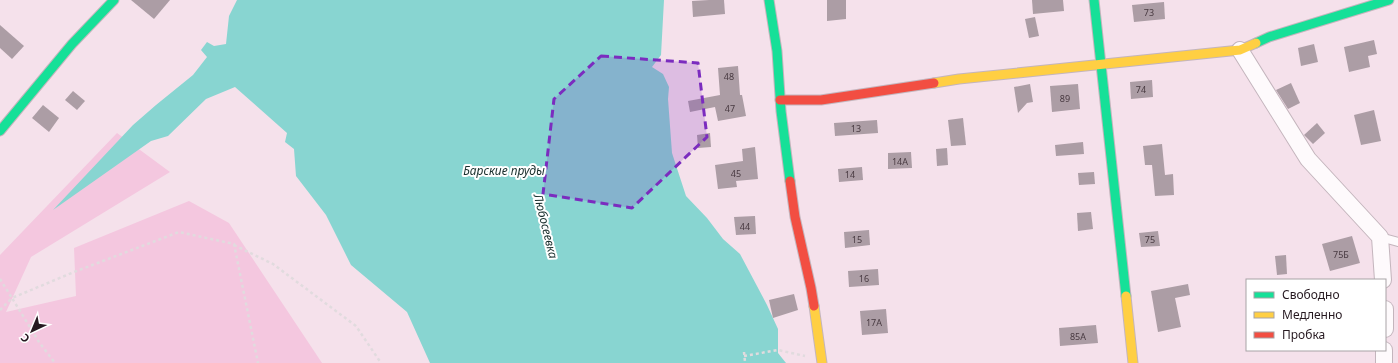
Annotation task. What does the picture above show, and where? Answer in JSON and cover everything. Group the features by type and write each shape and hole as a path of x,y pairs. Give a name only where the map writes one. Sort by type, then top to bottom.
{"street":[{"path":"0,131 72,44 114,0"},
{"path":"770,0 777,51 779,105 795,217 811,288 821,359"},
{"path":"1094,0 1133,363"},
{"path":"779,105 958,79 1240,50 1269,36 1389,0"},
{"path":"1240,50 1308,158 1380,237 1383,279"},
{"path":"1384,351 1384,363"}],"lane":[{"path":"1380,237 1398,242"}],"path":[{"path":"0,310 12,298 74,272 179,232 234,244 273,264 356,326 381,363"},
{"path":"234,244 258,363"},
{"path":"0,279 39,342 55,363"},
{"path":"744,356 778,350 821,359"},
{"path":"744,352 746,362"}],"highlighted area":[{"path":"601,56 698,63 707,137 632,208 543,194 554,99"}],"shaded area":[{"path":"117,133 170,172 31,257 6,312 76,296 74,248 189,201 229,223 322,363 0,363 0,255"}],"water":[{"name":"Барские пруды","path":"237,0 664,0 661,55 652,67 663,74 669,87 668,99 672,153 686,196 707,218 723,239 740,254 778,329 778,353 786,363 430,363 407,312 351,265 326,215 296,176 294,149 285,142 287,133 235,87 206,99 168,136 151,141 53,210 133,125 193,75 207,57 201,50 207,42 214,46 226,44 229,16"}],"building":[{"path":"131,0 170,0 154,19"},
{"path":"724,0 725,14 693,17 692,1"},
{"path":"827,0 846,0 846,19 827,21"},
{"path":"1032,0 1063,0 1064,11 1033,14"},
{"path":"1164,2 1165,19 1134,22 1132,5"},
{"path":"1035,17 1039,36 1029,38 1025,19"},
{"path":"0,25 24,46 12,59 0,48"},
{"path":"1374,40 1377,54 1368,56 1370,67 1349,72 1344,47"},
{"path":"1314,44 1318,62 1301,66 1298,48"},
{"path":"738,66 740,95 742,95 746,116 718,121 715,107 690,112 688,101 720,95 718,68"},
{"path":"1152,80 1153,97 1131,99 1130,82"},
{"path":"1291,83 1300,103 1288,109 1276,90"},
{"path":"1030,84 1033,102 1027,103 1018,113 1014,87"},
{"path":"1078,84 1080,109 1052,112 1050,86"},
{"path":"73,91 85,101 77,110 65,100"},
{"path":"43,105 59,118 49,132 32,118"},
{"path":"1374,110 1381,141 1361,145 1354,115"},
{"path":"963,118 966,145 951,146 948,120"},
{"path":"877,120 878,133 835,136 834,123"},
{"path":"1317,123 1325,133 1313,144 1304,135"},
{"path":"710,133 711,147 698,148 697,135"},
{"path":"1083,142 1084,154 1056,156 1055,145"},
{"path":"1162,144 1165,175 1173,174 1174,195 1155,196 1152,165 1145,165 1143,146"},
{"path":"755,147 758,179 736,181 737,187 718,189 715,165 743,161 742,149"},
{"path":"947,148 948,165 937,166 936,149"},
{"path":"911,152 912,168 888,169 888,153"},
{"path":"862,167 863,180 839,182 838,169"},
{"path":"1094,172 1095,184 1079,185 1078,173"},
{"path":"1091,212 1093,229 1078,231 1077,213"},
{"path":"755,216 756,234 736,235 734,217"},
{"path":"869,230 870,245 845,248 844,232"},
{"path":"1158,231 1160,246 1141,247 1139,233"},
{"path":"1352,236 1360,263 1330,271 1322,244"},
{"path":"1286,255 1287,274 1277,275 1275,256"},
{"path":"878,269 879,285 849,287 848,271"},
{"path":"1188,284 1190,295 1175,298 1181,327 1158,332 1151,291"},
{"path":"794,294 798,310 773,318 769,300"},
{"path":"886,309 888,333 862,335 860,311"},
{"path":"1096,325 1098,343 1060,346 1059,328"}],"traffic: fast":[{"path":"0,131 72,44 114,0"},
{"path":"769,0 777,51 781,111 790,181"},
{"path":"1094,0 1126,296"},
{"path":"1256,43 1269,37 1389,0"}],"traffic: slow":[{"path":"934,83 959,79 1240,50 1256,43"},
{"path":"1126,296 1133,363"},
{"path":"814,306 822,363"}],"traffic: jam":[{"path":"780,100 821,100 934,83"},
{"path":"790,181 795,217 814,306"}],"water label":[{"name":"Любосеевка","path":"546,226"}]}
